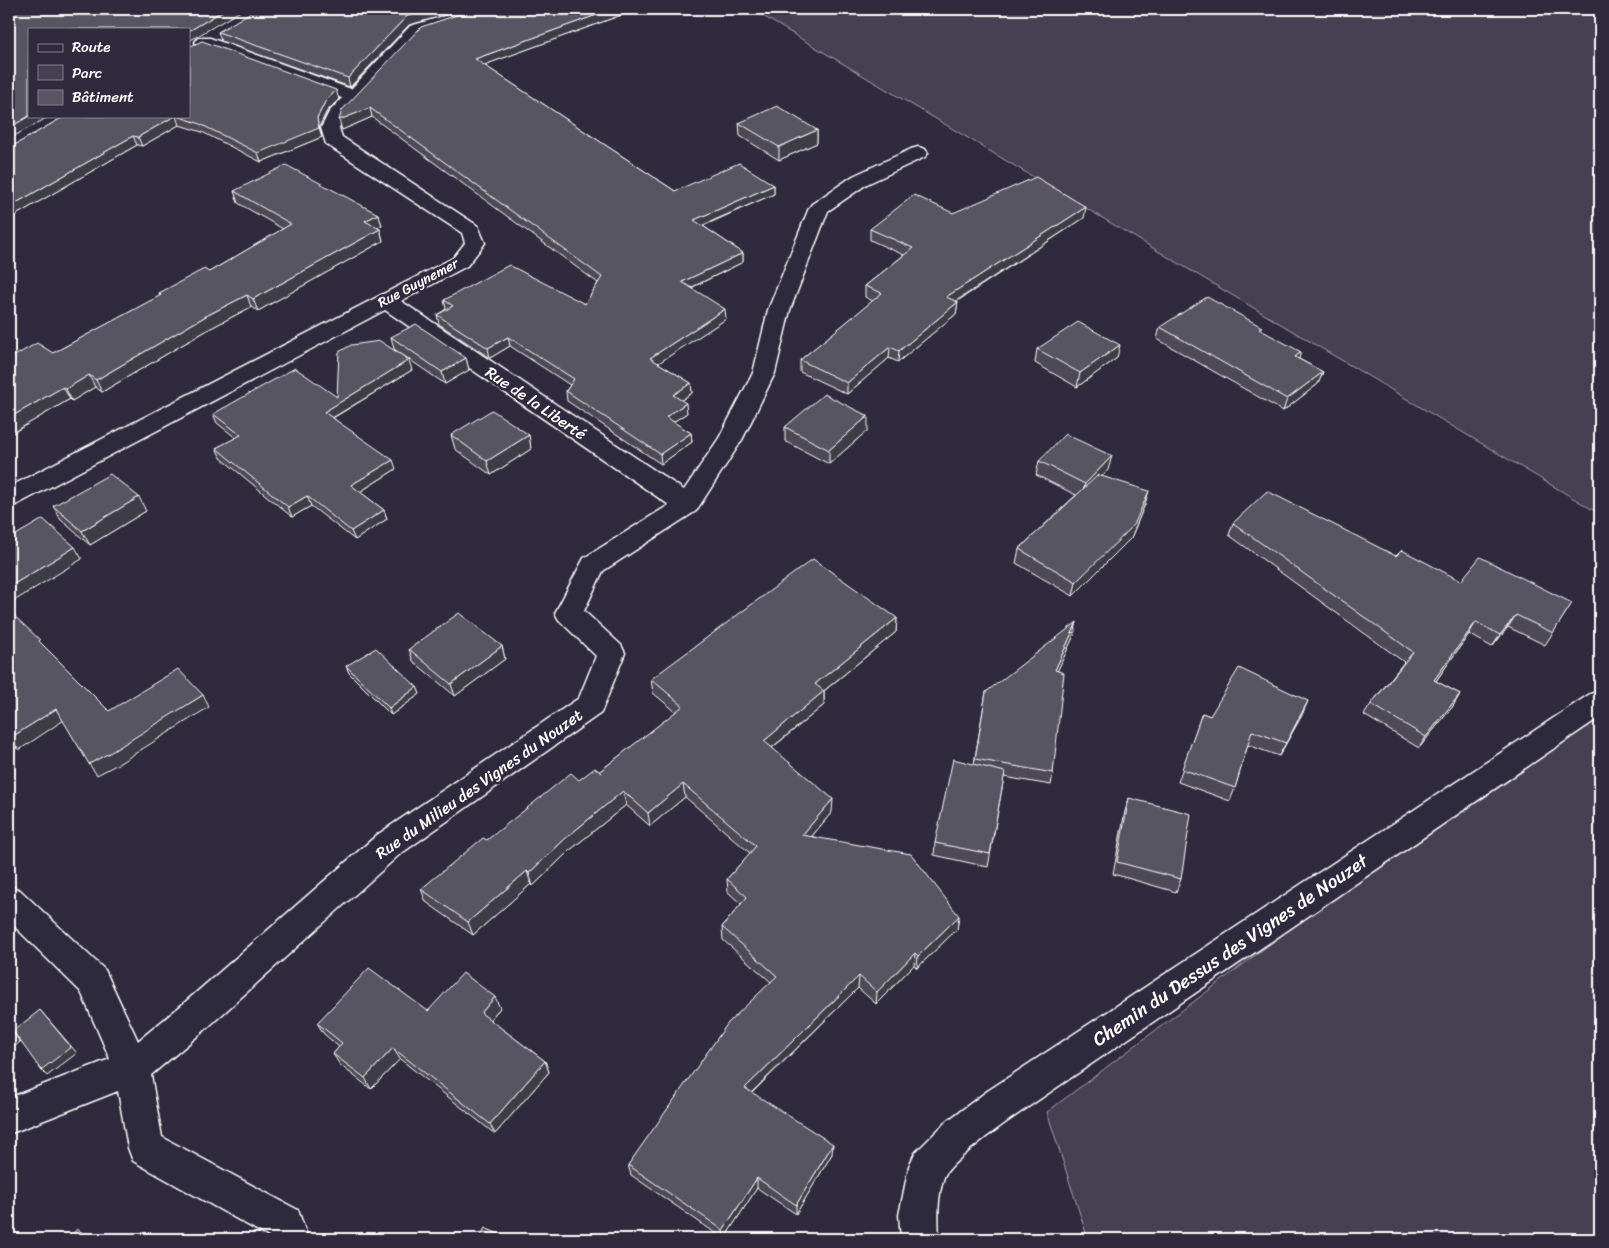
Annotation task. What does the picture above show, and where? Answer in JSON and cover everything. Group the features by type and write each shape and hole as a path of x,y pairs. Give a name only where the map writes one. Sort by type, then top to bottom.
{"street":[{"path":"204,42 354,96 416,30 486,9"},
{"path":"190,49 220,32"},
{"name":"Rue Guynemer","path":"9,498 460,262 475,243 471,230 334,140 330,128 335,116 354,96"},
{"name":"Rue du Milieu des Vignes du Nouzet","path":"132,1068 388,845 591,705 611,654 569,613 593,565 687,505 730,440 764,373 779,310 819,208 860,180 918,153"},
{"name":"Rue de la Liberté","path":"386,300 687,505"},
{"name":"Chemin du Dessus des Vignes de Nouzet","path":"920,1239 918,1215 928,1166 960,1134 999,1105 1600,702"},
{"path":"9,900 93,981 132,1068 146,1148 284,1224 289,1239"},
{"path":"9,1116 132,1068"}],"green space":[{"path":"751,9 1600,9 1600,514"},
{"path":"1600,712 1600,1239 1088,1239 1047,1112 1407,841"}],"building":[{"path":"9,9 226,9 190,30 190,28 28,28 28,117 9,128"},
{"path":"256,9 434,9 407,16 348,78 218,32"},
{"path":"475,9 613,9 475,59 675,191 739,163 774,185 694,220 743,253 682,282 725,309 650,358 691,383 673,395 686,403 666,417 691,433 660,454 566,391 574,379 508,337 488,348 437,315 453,306 444,300 509,265 585,304 602,277 370,108 339,120 342,110 421,27"},
{"path":"202,41 336,90 325,102 317,118 319,128 258,153 198,123 183,118 190,118 191,46"},
{"path":"777,106 817,130 779,147 739,123"},
{"path":"62,118 171,118 138,137 133,136 9,207 9,147"},
{"path":"286,165 378,214 365,221 380,229 253,299 247,295 206,316 96,380 89,375 66,389 63,387 9,418 9,359 37,343 53,353 161,295 159,293 204,269 209,272 291,224 234,191"},
{"path":"1036,177 1086,207 946,297 958,302 899,351 890,347 847,383 800,360 882,293 865,286 913,248 870,229 914,195 953,213"},
{"path":"1207,297 1262,327 1259,329 1301,352 1295,357 1323,372 1287,399 1160,327"},
{"path":"1078,322 1120,345 1080,373 1037,349"},
{"path":"416,324 466,358 442,372 391,337"},
{"path":"380,341 409,360 324,412 393,460 351,485 384,510 351,531 307,496 288,507 216,448 241,435 213,414 295,368 337,397 339,352 351,345"},
{"path":"824,394 868,416 829,450 785,427"},
{"path":"492,410 529,435 487,461 451,435"},
{"path":"1065,434 1112,456 1085,484 1039,461"},
{"path":"110,474 139,497 82,531 53,506"},
{"path":"1098,475 1149,491 1134,525 1076,582 1019,549"},
{"path":"1267,491 1396,556 1402,550 1461,581 1480,557 1572,603 1553,633 1516,615 1500,635 1476,622 1434,680 1460,694 1426,737 1371,704 1413,652 1233,523"},
{"path":"43,519 75,547 9,587 9,539"},
{"path":"813,559 897,618 815,684 824,691 764,741 833,799 802,835 911,854 959,916 918,956 915,953 877,992 859,976 745,1088 833,1144 796,1205 757,1178 723,1230 628,1165 728,1023 777,976 722,927 747,897 727,879 756,846 683,784 648,813 623,791 566,838 529,873 527,871 468,922 421,889 483,838 487,840 571,773 579,780 595,768 602,773 600,771 683,706 651,679"},
{"path":"9,611 109,711 178,669 203,695 89,764 56,709 10,738"},
{"path":"459,613 502,646 451,684 409,649"},
{"path":"1077,622 1055,670 1064,673 1053,773 975,759 986,692"},
{"path":"376,648 417,687 389,708 346,666"},
{"path":"1239,668 1308,701 1286,743 1252,731 1235,788 1182,769 1202,713 1210,716"},
{"path":"953,759 1005,772 990,854 935,843"},
{"path":"1129,798 1191,814 1181,879 1117,862"},
{"path":"369,968 428,1011 463,973 495,997 481,1013 545,1061 490,1124 393,1048 365,1078 333,1054 342,1043 317,1023"},
{"path":"40,1010 71,1047 41,1070 13,1031"},
{"path":"485,1228 510,1239 479,1239"},
{"path":"77,1229 91,1239 68,1239"}]}
